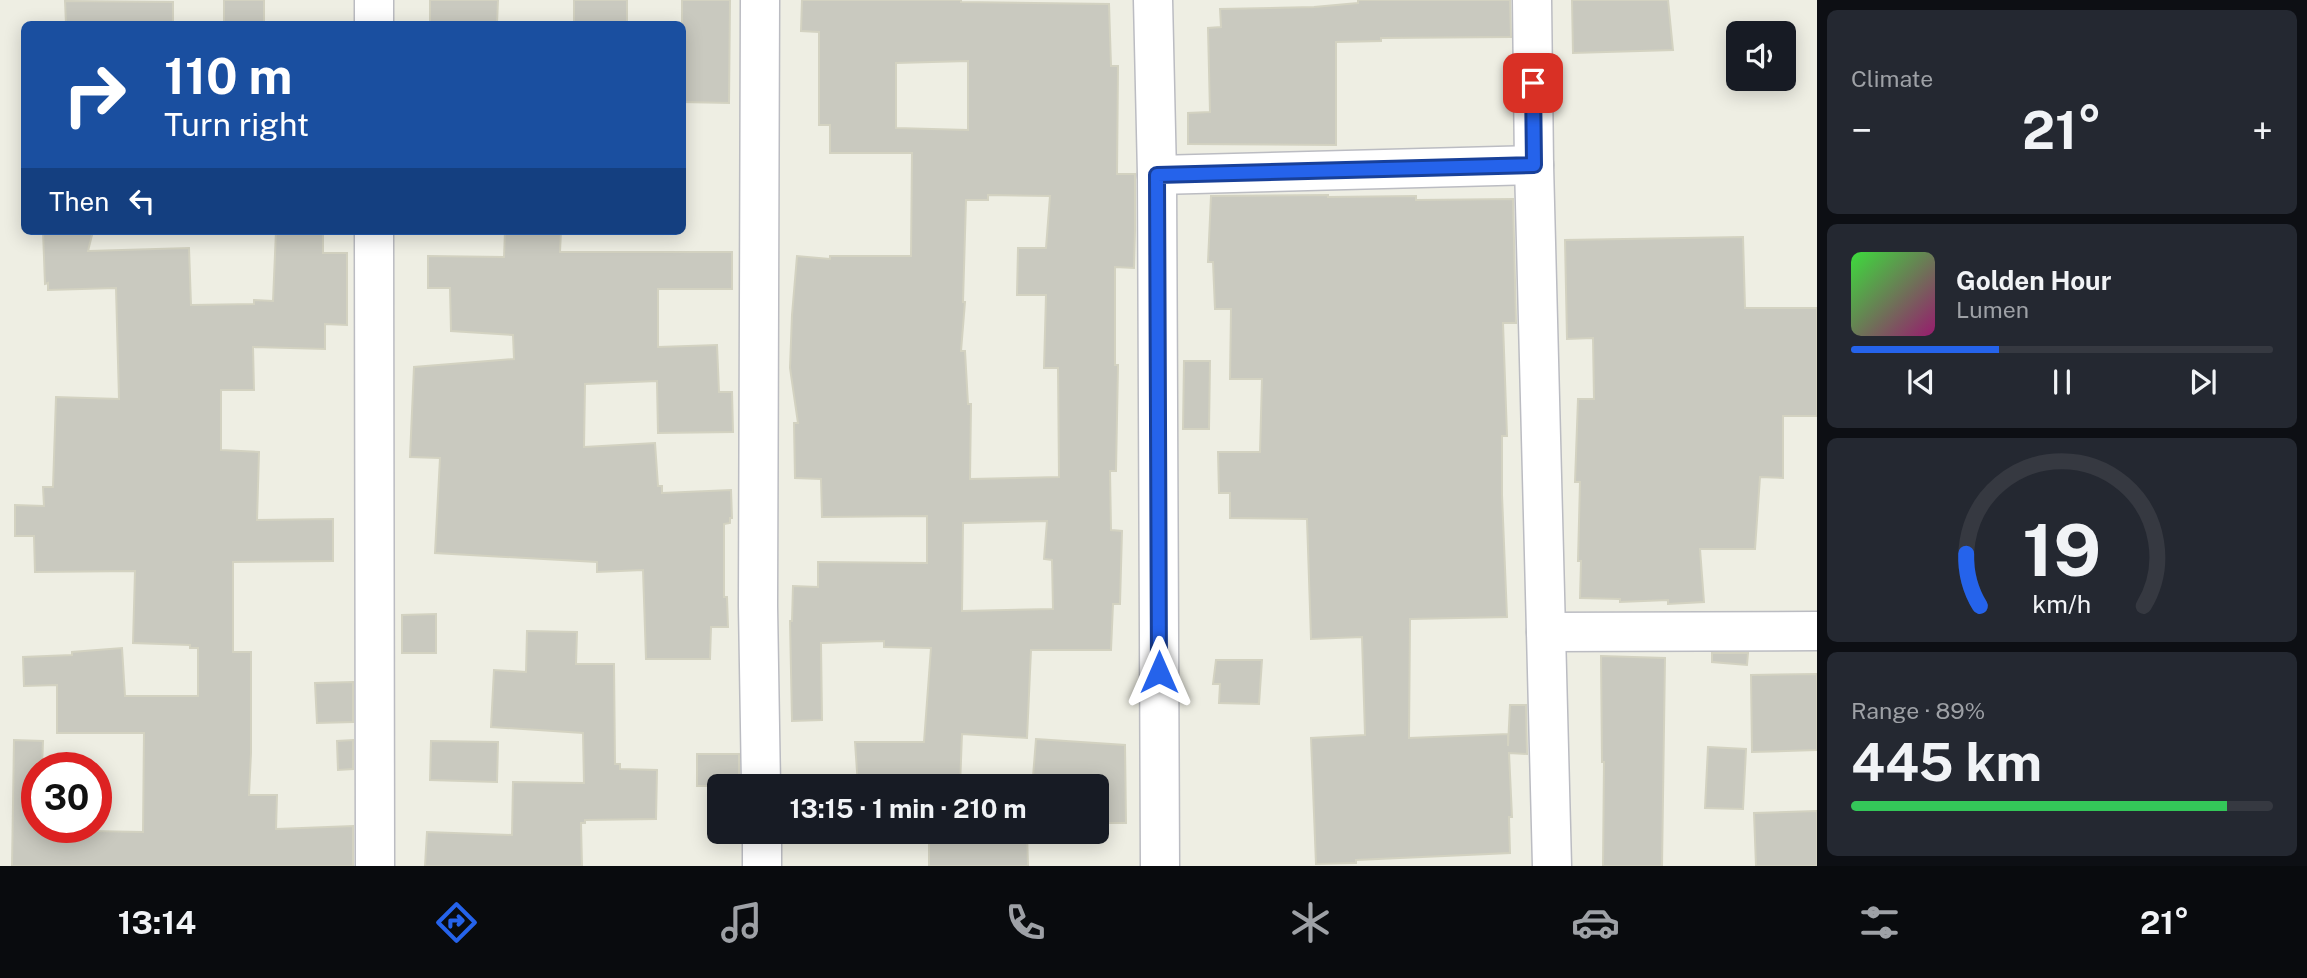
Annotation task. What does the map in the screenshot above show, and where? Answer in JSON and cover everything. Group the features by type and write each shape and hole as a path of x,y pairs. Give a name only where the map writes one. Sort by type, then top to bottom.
{"street":[{"path":"374,0 374,21"},
{"path":"761,0 758,606 761,774"},
{"path":"1153,0 1157,175 1160,866"},
{"path":"1532,0 1552,866"},
{"path":"1157,175 1534,165"},
{"path":"374,235 375,866"},
{"path":"1546,632 1817,631"},
{"path":"762,844 762,866"}],"building":[{"path":"224,0 264,0 264,21 224,21"},
{"path":"430,0 498,0 497,21 430,21"},
{"path":"574,0 627,0 627,21 574,21"},
{"path":"682,0 730,0 729,103 686,102 686,21 682,21"},
{"path":"802,0 1109,4 1111,66 1118,66 1117,174 1135,174 1134,268 1115,267 1115,365 1118,365 1116,471 1110,471 1111,530 1122,531 1120,604 1113,604 1111,650 1031,650 1027,738 962,734 960,774 857,774 855,742 924,742 931,648 884,647 884,641 821,643 822,720 792,721 790,621 793,586 818,587 818,562 927,563 927,516 822,517 821,479 795,478 794,423 798,423 790,368 797,256 830,259 830,256 911,256 912,153 830,153 830,125 819,125 819,32 801,31","holes":["968,61 968,130 896,128 896,63","988,195 1050,196 1046,248 1018,248 1017,295 1046,295 1044,368 1058,368 1059,477 970,479 971,404 968,404 965,351 961,351 965,302 966,200 988,200","1047,521 1044,559 1052,560 1053,609 962,611 963,523"]},
{"path":"1358,0 1510,0 1511,37 1381,38 1381,41 1336,42 1336,145 1188,144 1188,113 1210,112 1208,28 1221,27 1220,9 1314,7 1358,3"},
{"path":"1572,0 1668,0 1673,50 1573,53"},
{"path":"65,1 173,2 173,21 66,21"},
{"path":"1211,196 1416,196 1416,200 1513,199 1516,323 1503,323 1507,436 1502,436 1502,495 1507,617 1410,619 1409,738 1508,734 1508,746 1510,705 1526,705 1527,754 1509,753 1512,817 1509,817 1510,853 1316,864 1311,738 1365,735 1362,637 1311,639 1307,519 1230,518 1230,493 1219,493 1218,452 1260,452 1262,379 1230,379 1231,309 1215,309 1213,262 1208,262"},
{"path":"43,235 92,235 88,251 189,248 191,305 273,301 276,235 323,235 323,253 347,253 347,325 325,324 325,349 253,347 254,390 221,390 221,450 259,452 257,520 333,519 333,561 233,562 233,652 251,652 249,795 277,795 276,829 353,826 353,866 12,866 14,740 43,741 43,752 21,752 21,843 112,843 112,831 143,832 144,733 57,733 57,685 24,686 23,657 72,655 72,652 122,648 125,696 198,696 198,648 190,648 190,645 133,643 135,571 35,572 34,536 15,536 15,505 44,506 43,487 53,487 56,397 119,399 116,288 48,290 48,283 45,284"},
{"path":"505,235 561,235 560,252 732,252 732,289 658,289 658,347 717,345 719,392 732,392 733,432 658,433 657,381 585,384 584,447 655,443 658,486 662,486 662,493 731,490 732,518 730,523 724,524 724,597 727,597 728,627 711,627 710,659 646,659 643,570 597,572 597,562 435,553 440,458 410,457 414,367 514,359 513,335 451,331 450,288 428,288 428,256 504,257"},
{"path":"1743,237 1745,308 1817,308 1817,416 1783,416 1783,478 1760,477 1755,549 1700,549 1704,602 1668,604 1668,600 1620,602 1620,599 1580,598 1580,482 1575,482 1578,399 1594,399 1593,338 1567,339 1565,240"},
{"path":"1184,361 1210,361 1209,429 1183,429"},
{"path":"436,614 436,653 402,653 402,615"},
{"path":"527,631 577,632 576,664 614,664 615,764 620,764 620,769 657,770 656,819 585,820 585,823 581,823 582,866 425,866 427,832 512,835 513,782 584,783 583,733 491,727 494,670 526,672"},
{"path":"1712,653 1748,653 1747,665 1712,662"},
{"path":"1601,656 1665,658 1662,866 1603,866"},
{"path":"1216,660 1262,660 1259,704 1219,703 1220,684 1213,684"},
{"path":"1817,674 1817,750 1752,752 1751,675"},
{"path":"353,682 353,722 317,723 315,683"},
{"path":"1036,739 1125,745 1126,823 1109,823 1109,774 1033,774"},
{"path":"353,740 353,769 338,770 337,741"},
{"path":"431,741 498,742 497,782 430,780"},
{"path":"1708,747 1746,749 1743,809 1705,808"},
{"path":"697,754 739,754 739,774 707,774 707,786 697,786"},
{"path":"1817,811 1817,866 1756,866 1754,813"},
{"path":"929,844 1027,844 1028,866 929,866"}],"route":[{"path":"1159,672 1157,175 1534,165 1533,83"}]}
